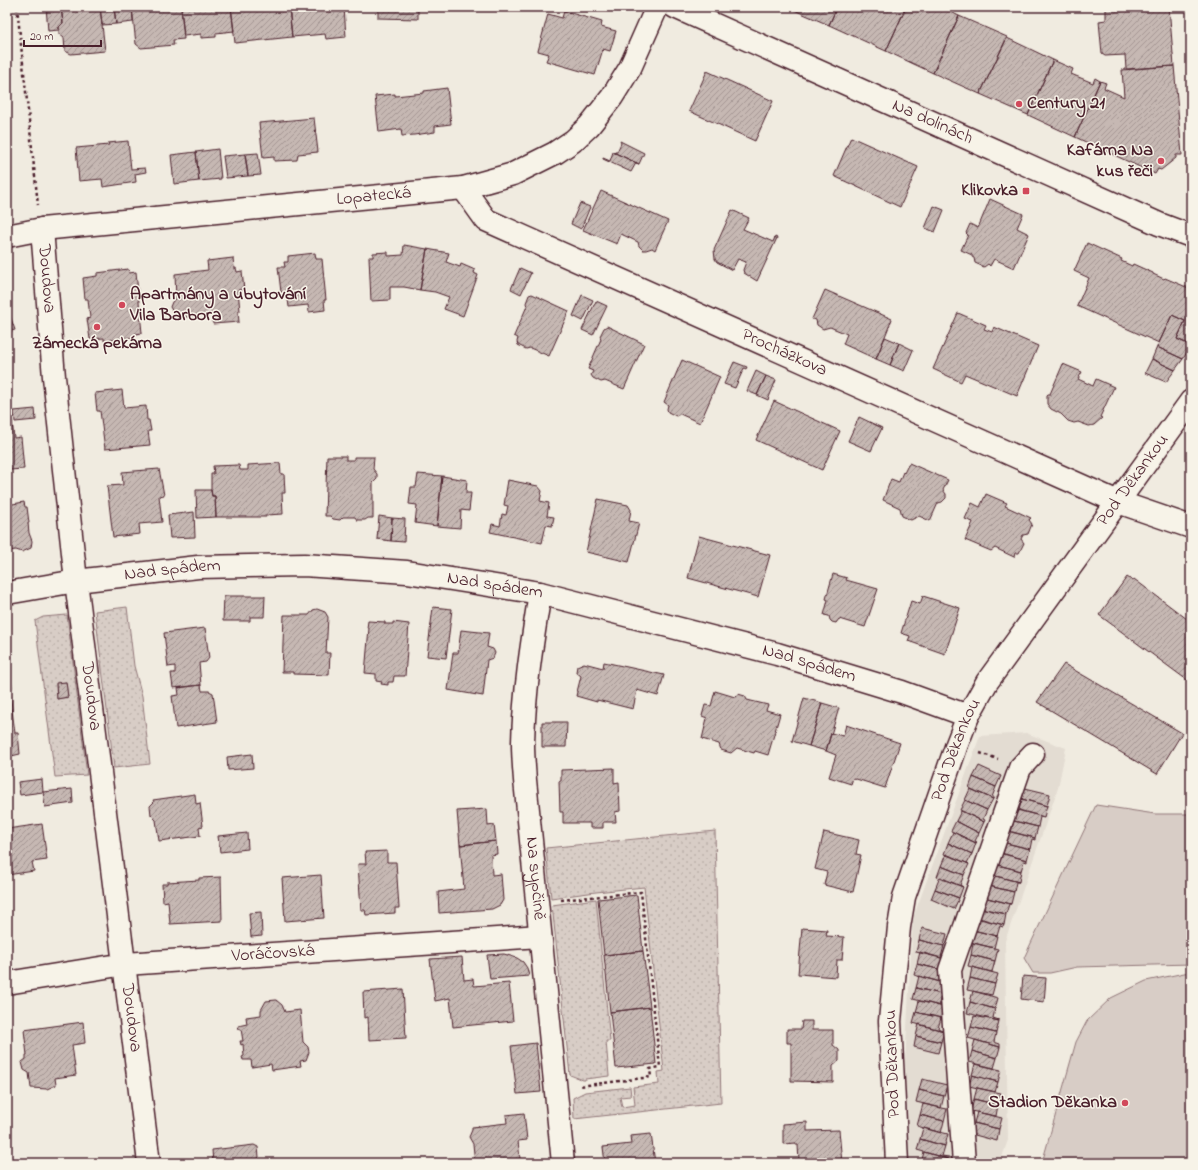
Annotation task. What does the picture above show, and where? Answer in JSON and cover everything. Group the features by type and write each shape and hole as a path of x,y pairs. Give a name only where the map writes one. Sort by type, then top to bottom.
{"street":[{"name":"Lopatecká","path":"7,236 42,229 463,188 513,174 555,153 589,126 612,98 630,68 657,7"},
{"name":"Na dolinách","path":"676,7 1159,224 1191,236"},
{"name":"Procházkova","path":"463,188 486,220 1118,502 1191,527"},
{"name":"Doudova","path":"42,229 54,377 76,581 150,1163"},
{"name":"Pod Děkankou","path":"897,1163 890,1022 899,927 904,897 957,744 968,716 988,682 1191,401"},
{"name":"Nad spádem","path":"7,593 76,581 198,567 304,565 407,572 540,593 777,654 902,692 968,716"},
{"name":"Na sypčině","path":"540,593 525,706 523,744 525,780 563,1163"},
{"path":"964,1163 950,970 1027,761"},
{"name":"Voráčovská","path":"7,983 125,964 540,936"}],"path":[{"path":"16,7 38,205"},
{"path":"957,744 1027,761"},
{"path":"556,901 640,892 641,899 660,1068 650,1069 651,1077 577,1087"}],"shaded area":[{"path":"127,607 134,666 142,696 150,764 114,768 95,611"},
{"path":"67,615 87,775 55,777 35,621 43,617","holes":["66,682 68,697 57,699 56,684"]},
{"path":"1026,733 1066,748 1058,788 1005,941 1008,1140 1000,1163 907,1163 905,1063 913,918 980,736"},
{"path":"1096,805 1155,814 1191,814 1191,964 1077,967 1050,973 1033,973 1024,958"},
{"path":"715,831 721,1103 574,1119 573,1098 585,1092 630,1087 631,1096 620,1097 622,1107 635,1105 633,1087 659,1084 658,1072 664,1071 644,887 551,898 546,848"},
{"path":"596,899 610,1041 606,1041 609,1076 583,1080 570,1075 552,905"},
{"name":"Stadion Děkanka","path":"1189,972 1191,973 1191,1163 1042,1163 1076,1042 1087,1021 1111,998 1146,981"}],"building":[{"path":"46,7 61,7 63,23 59,27 59,30 48,31"},
{"path":"61,7 100,7 105,51 71,54 65,51 64,38 59,34 59,27 63,23"},
{"path":"100,7 114,7 116,24 102,25"},
{"path":"114,7 132,7 133,22 116,24"},
{"path":"132,7 170,7 170,9 181,8 184,39 173,40 174,45 141,48 136,44"},
{"path":"181,7 231,7 234,31 216,33 216,37 201,38 201,34 184,36"},
{"path":"231,7 289,7 292,37 235,43"},
{"path":"289,7 344,7 346,37 326,39 325,34 292,37"},
{"path":"378,7 418,7 418,19 378,18"},
{"path":"787,7 837,7 829,25"},
{"path":"837,7 899,7 905,10 886,51 829,25"},
{"path":"906,7 941,7 959,16 933,73 886,51"},
{"path":"1169,7 1174,66 1126,69 1125,55 1105,56 1102,54 1099,21 1106,20 1106,8"},
{"path":"564,11 602,22 601,27 616,31 610,51 603,49 595,75 546,61 549,54 538,51 548,14 562,18"},
{"path":"959,16 1007,37 980,94 933,73"},
{"path":"1007,38 1053,60 1028,115 980,94"},
{"path":"1053,60 1073,69 1071,74 1093,83 1095,78 1100,81 1075,137 1028,115"},
{"path":"1174,66 1182,155 1176,155 1176,158 1161,170 1158,169 1155,174 1075,137 1100,81 1106,83 1104,88 1124,97 1122,70"},
{"path":"707,71 773,101 755,141 689,111"},
{"path":"447,88 451,124 435,126 435,132 414,135 402,136 401,129 379,132 375,96 395,94 395,96 424,93 424,91"},
{"path":"314,118 318,152 298,154 297,160 274,161 274,157 263,158 259,123"},
{"path":"851,137 918,167 900,207 834,176"},
{"path":"128,141 131,169 145,168 146,172 135,174 136,182 103,187 102,179 79,181 76,148 109,145 108,143"},
{"path":"620,141 644,153 639,164 613,152 617,152 621,143"},
{"path":"218,149 221,179 199,181 196,152"},
{"path":"196,152 199,181 174,184 171,155"},
{"path":"613,152 639,164 636,163 631,172 603,159 610,161"},
{"path":"258,153 261,175 248,176 245,154"},
{"path":"245,154 248,176 226,178 223,156"},
{"path":"601,191 668,221 655,250 652,248 643,250 639,246 638,242 621,234 617,244 583,230"},
{"path":"990,199 1023,214 1017,228 1029,234 1014,268 994,259 990,266 988,264 984,267 975,263 972,255 961,250 968,235 966,233 970,224 978,228"},
{"path":"580,203 590,207 581,229 571,224"},
{"path":"934,206 944,210 935,232 925,228"},
{"path":"732,210 749,218 743,229 773,242 775,237 777,238 757,281 744,273 743,270 746,262 738,259 732,270 717,262 715,259 714,250"},
{"path":"1087,243 1122,259 1121,261 1132,266 1133,264 1164,279 1165,278 1191,289 1191,346 1177,339 1185,321 1172,315 1159,343 1077,306 1089,278 1074,271"},
{"path":"404,245 427,249 420,290 404,287 390,287 390,300 371,301 369,257 373,257 373,253 388,252 388,256 403,255"},
{"path":"427,249 449,253 446,262 460,267 461,264 475,270 474,273 478,275 463,316 444,309 449,297 435,292 420,290"},
{"path":"315,253 316,259 322,259 326,300 324,300 325,310 309,312 308,305 289,307 287,292 281,292 278,267 285,267 284,262 288,262 288,256"},
{"path":"233,258 234,268 236,268 237,272 242,271 244,290 238,290 240,311 238,311 239,322 213,324 212,314 178,318 178,313 173,312 170,307 172,302 176,299 175,274 208,270 207,261"},
{"path":"520,268 531,273 521,294 511,289"},
{"path":"128,269 129,273 136,272 142,333 135,334 135,337 104,341 104,338 90,339 87,319 90,318 88,299 85,299 83,278 97,276 97,273"},
{"path":"825,290 892,319 876,359 843,344 847,334 830,327 823,329 817,325 816,320 812,319"},
{"path":"532,294 569,311 549,356 518,345 518,338 514,336 527,306 526,303 529,295"},
{"path":"582,295 593,300 583,321 573,316"},
{"path":"596,301 607,306 593,335 582,330"},
{"path":"7,307 15,330 7,332"},
{"path":"958,313 986,325 984,329 992,332 994,327 1038,346 1017,396 965,374 961,382 933,369"},
{"path":"1172,315 1185,321 1177,339 1191,345 1183,359 1157,347"},
{"path":"607,326 644,344 624,389 593,378 591,375 593,371 588,369 601,339 600,336 604,328"},
{"path":"885,337 899,343 890,365 876,359"},
{"path":"899,343 913,350 904,371 890,365"},
{"path":"1157,347 1183,359 1175,370 1152,359"},
{"path":"1152,359 1175,370 1166,382 1145,373"},
{"path":"682,360 720,377 700,423 680,414 676,416 668,412 668,405 664,402"},
{"path":"734,362 747,367 746,369 744,368 735,388 724,384"},
{"path":"1063,364 1082,372 1078,379 1093,386 1096,379 1114,387 1100,417 1102,418 1094,425 1089,426 1078,422 1074,423 1068,421 1061,414 1051,409 1047,404 1047,395 1050,394"},
{"path":"756,371 766,376 757,395 747,391"},
{"path":"766,376 776,380 768,400 757,395"},
{"path":"122,390 124,408 146,406 147,420 149,420 151,431 148,431 150,445 105,449 100,411 97,411 95,393"},
{"path":"774,401 840,431 822,470 756,440"},
{"path":"35,409 36,420 15,422 14,411"},
{"path":"859,417 882,428 871,451 848,441"},
{"path":"12,421 14,438 21,437 24,469 9,470 7,473 7,422"},
{"path":"327,456 346,456 346,460 354,460 354,457 374,457 373,469 377,474 377,479 373,483 373,518 357,520 355,517 343,517 340,520 333,519 330,516 325,516"},
{"path":"280,463 281,474 284,474 285,493 282,493 283,514 266,515 266,517 216,517 215,496 212,496 211,490 211,474 214,474 213,466 239,465 240,470 248,470 248,465"},
{"path":"909,463 948,480 943,490 946,494 946,498 942,502 938,503 930,521 919,516 911,520 902,516 900,508 883,500 891,479 899,482"},
{"path":"159,469 164,495 159,496 162,522 139,524 140,534 113,537 107,486 123,485 122,472"},
{"path":"418,474 442,476 437,526 415,523 417,505 409,504 411,487 416,487"},
{"path":"442,476 467,480 466,493 471,493 469,511 461,510 460,528 437,526"},
{"path":"508,480 538,486 542,491 540,501 549,503 547,516 554,517 552,526 546,525 542,543 490,532 492,524 500,526 502,514 506,515 508,506 504,505"},
{"path":"196,490 211,490 212,496 215,496 216,517 197,518"},
{"path":"986,494 1007,503 1005,506 1031,518 1029,520 1032,524 1028,534 1023,535 1021,539 1024,543 1019,553 1015,553 1014,557 995,548 991,551 965,540 973,522 965,519 972,503 980,507"},
{"path":"598,499 628,505 631,510 629,521 639,523 629,562 586,552"},
{"path":"24,502 25,507 27,507 29,533 32,541 31,548 22,552 16,550 7,551 7,505"},
{"path":"194,512 195,537 170,538 168,515"},
{"path":"379,516 392,518 391,541 377,539"},
{"path":"392,518 405,519 404,542 391,541"},
{"path":"699,536 770,555 758,597 688,578"},
{"path":"833,574 847,578 846,580 878,589 865,627 839,619 836,623 832,622 829,616 824,615 828,600 826,599"},
{"path":"1127,577 1133,581 1134,579 1191,622 1191,683 1099,615"},
{"path":"224,596 265,596 264,617 250,617 250,621 223,621"},
{"path":"923,596 960,608 945,654 908,641 910,636 901,633 911,601 920,604"},
{"path":"433,607 452,609 446,658 427,656"},
{"path":"317,609 325,612 328,617 326,653 330,653 329,675 293,674 293,672 282,672 284,615 309,615 313,610"},
{"path":"368,621 385,622 385,624 393,624 393,622 409,624 405,676 394,676 393,682 388,682 388,685 381,684 382,682 376,681 376,674 365,673 369,628 367,628"},
{"path":"205,628 209,658 206,662 199,663 201,685 173,688 171,673 175,673 175,666 168,667 164,633"},
{"path":"461,630 489,633 487,647 493,649 495,653 493,658 487,660 483,696 448,690 453,653 458,653"},
{"path":"604,662 664,675 658,696 637,690 633,709 576,696 581,676 576,672 577,666 584,663 603,668"},
{"path":"1064,664 1182,733 1157,774 1037,702"},
{"path":"7,666 10,666 12,710 7,711"},
{"path":"66,682 68,697 57,699 56,683"},
{"path":"201,685 202,691 209,691 213,693 217,722 176,728 172,696 179,695 178,688"},
{"path":"715,691 735,697 738,694 745,696 747,700 768,705 766,710 780,714 768,755 737,748 731,753 721,750 719,744 702,739 707,718 702,716 705,705 711,706"},
{"path":"804,698 822,703 809,746 792,741"},
{"path":"822,703 839,708 826,751 809,746"},
{"path":"12,710 15,733 18,733 20,754 7,757 7,711"},
{"path":"542,722 567,722 566,747 542,747"},
{"path":"846,725 900,743 885,788 853,778 851,784 829,777 836,755 826,751 831,733 843,736"},
{"path":"252,754 253,768 228,770 227,757"},
{"path":"979,766 1001,776 996,787 973,777"},
{"path":"614,768 614,783 619,782 620,811 615,812 616,822 603,822 603,828 590,828 590,823 563,823 563,812 560,812 559,781 561,781 561,770"},
{"path":"973,777 996,787 992,797 994,797 993,799 969,788"},
{"path":"42,779 43,792 20,795 18,782"},
{"path":"1025,788 1050,794 1047,806 1022,799"},
{"path":"72,789 73,803 45,807 43,792"},
{"path":"970,789 993,799 987,810 965,800"},
{"path":"195,794 196,804 200,803 203,826 199,827 200,836 159,841 156,820 151,815 150,806 154,802 153,800"},
{"path":"1022,799 1047,806 1044,817 1019,810"},
{"path":"965,800 987,810 983,819 985,820 984,822 960,810"},
{"path":"487,809 488,826 494,825 496,841 460,845 457,811"},
{"path":"1017,810 1044,818 1040,817 1038,827 1014,821"},
{"path":"961,811 984,822 979,833 956,821"},
{"path":"956,821 979,833 975,841 977,842 976,843 951,831"},
{"path":"1014,821 1038,827 1035,838 1011,832"},
{"path":"42,824 47,860 32,862 34,871 7,875 7,829"},
{"path":"1009,831 1035,838 1035,840 1032,839 1030,849 1006,843"},
{"path":"824,832 859,840 856,854 861,855 853,892 824,885 827,872 815,869"},
{"path":"953,832 976,843 972,854 948,843"},
{"path":"247,833 248,849 220,852 218,836"},
{"path":"496,841 497,854 491,855 492,875 501,874 503,900 500,905 492,909 439,913 438,892 464,889 460,845"},
{"path":"948,843 972,854 967,863 969,864 944,854"},
{"path":"1006,843 1030,849 1027,860 1003,854"},
{"path":"387,851 387,862 396,862 399,908 395,908 395,913 366,915 365,910 361,910 358,864 366,864 365,852"},
{"path":"1001,853 1027,860 1027,862 1024,861 1021,871 998,865"},
{"path":"946,854 969,864 964,875 941,866"},
{"path":"998,865 1021,871 1019,882 995,876"},
{"path":"941,866 964,875 960,885 963,887 937,877"},
{"path":"321,875 324,918 285,921 282,878"},
{"path":"992,875 1019,882 1016,882 1014,892 989,886"},
{"path":"221,877 222,921 170,924 168,901 163,902 162,884 167,884 167,882 199,880 199,878"},
{"path":"940,877 963,887 959,898 935,889"},
{"path":"989,886 1014,892 1011,904 987,898"},
{"path":"935,889 959,898 954,909 931,899"},
{"path":"637,895 643,951 604,955 598,899"},
{"path":"984,897 1011,904 1009,904 1006,914 981,908"},
{"path":"981,908 1006,914 1004,925 979,918"},
{"path":"261,912 262,936 251,937 249,913"},
{"path":"976,918 1004,925 1003,927 1000,926 997,936 973,930"},
{"path":"802,928 827,930 826,936 844,937 842,960 837,960 836,977 798,974"},
{"path":"922,928 947,934 944,946 919,940"},
{"path":"973,930 997,936 994,948 970,942"},
{"path":"919,940 944,946 941,957 945,959 916,952"},
{"path":"973,943 998,949 995,961 971,955"},
{"path":"643,951 650,1007 610,1012 604,955"},
{"path":"920,952 945,959 942,970 917,964"},
{"path":"504,954 517,958 523,962 527,968 529,976 490,979 487,955"},
{"path":"971,955 995,961 992,972 968,966"},
{"path":"462,957 464,980 473,979 474,986 509,983 513,1021 453,1027 450,998 435,1001 430,959"},
{"path":"917,964 942,970 939,981 944,983 914,975"},
{"path":"972,967 998,974 995,984 970,978"},
{"path":"919,976 944,983 941,994 916,988"},
{"path":"1023,976 1046,978 1044,1002 1021,999"},
{"path":"970,978 995,984 992,995 967,990"},
{"path":"916,988 941,994 939,1004 944,1007 913,999"},
{"path":"403,989 406,1038 369,1040 368,1017 364,1018 363,992"},
{"path":"973,991 998,998 995,1009 970,1002"},
{"path":"276,1000 282,1005 285,1012 300,1010 303,1042 308,1047 309,1052 306,1060 300,1061 301,1066 272,1070 271,1064 252,1067 251,1060 243,1060 243,1044 241,1045 240,1041 243,1041 241,1029 239,1029 238,1026 247,1024 246,1017 261,1015 261,1010 266,1001"},
{"path":"919,1001 944,1007 941,1018 916,1012"},
{"path":"970,1002 995,1009 993,1018 999,1021 967,1013"},
{"path":"650,1007 656,1064 616,1068 610,1012"},
{"path":"916,1012 941,1018 938,1028 944,1031 913,1023"},
{"path":"974,1016 999,1021 996,1033 971,1027"},
{"path":"802,1021 812,1021 812,1030 833,1030 833,1045 839,1050 839,1061 833,1066 833,1082 791,1081 791,1043 787,1043 787,1029 801,1029"},
{"path":"83,1022 85,1043 72,1045 76,1075 55,1078 56,1085 47,1089 31,1088 29,1073 24,1070 22,1062 26,1059 27,1055 24,1030"},
{"path":"919,1024 944,1031 941,1042 916,1036"},
{"path":"971,1027 996,1033 994,1042 1000,1044 1000,1047 968,1038"},
{"path":"916,1036 941,1042 938,1053 914,1047"},
{"path":"975,1040 1000,1047 997,1058 972,1051"},
{"path":"536,1043 541,1092 517,1094 511,1046"},
{"path":"972,1051 997,1058 994,1068 969,1062"},
{"path":"975,1064 1001,1070 998,1082 972,1075"},
{"path":"972,1075 998,1082 995,1092 969,1086"},
{"path":"922,1079 947,1085 944,1096 919,1090"},
{"path":"977,1088 1001,1093 998,1105 974,1099"},
{"path":"919,1090 944,1096 941,1108 916,1102"},
{"path":"974,1099 998,1105 996,1116 971,1111"},
{"path":"923,1104 947,1109 944,1121 920,1115"},
{"path":"977,1112 1002,1118 999,1129 974,1123"},
{"path":"524,1113 527,1140 518,1141 520,1159 475,1163 473,1144 469,1137 472,1127 507,1123 506,1115"},
{"path":"920,1115 944,1121 941,1133 917,1126"},
{"path":"807,1122 807,1131 839,1130 842,1163 799,1163 798,1145 796,1145 796,1143 783,1144 783,1124"},
{"path":"974,1123 999,1129 997,1141 971,1134"},
{"path":"923,1128 948,1134 945,1146 920,1139"},
{"path":"651,1134 655,1163 605,1163 603,1147 631,1144 630,1136"},
{"path":"920,1139 945,1146 942,1156 949,1157 948,1159 917,1150"},
{"path":"254,1145 258,1147 259,1157 256,1160 257,1163 213,1163 212,1150"},
{"path":"924,1152 948,1159 947,1163 921,1163"}],"place":[{"name":"Century 21","path":"1019,104"},
{"name":"Kafárna Na kus řeči","path":"1161,161"},
{"name":"Klikovka","path":"1026,191"},
{"name":"Apartmány a ubytování Vila Barbora","path":"122,305"},
{"name":"Zámecká pekárna","path":"97,327"},
{"name":"Stadion Děkanka","path":"1125,1103"}]}
